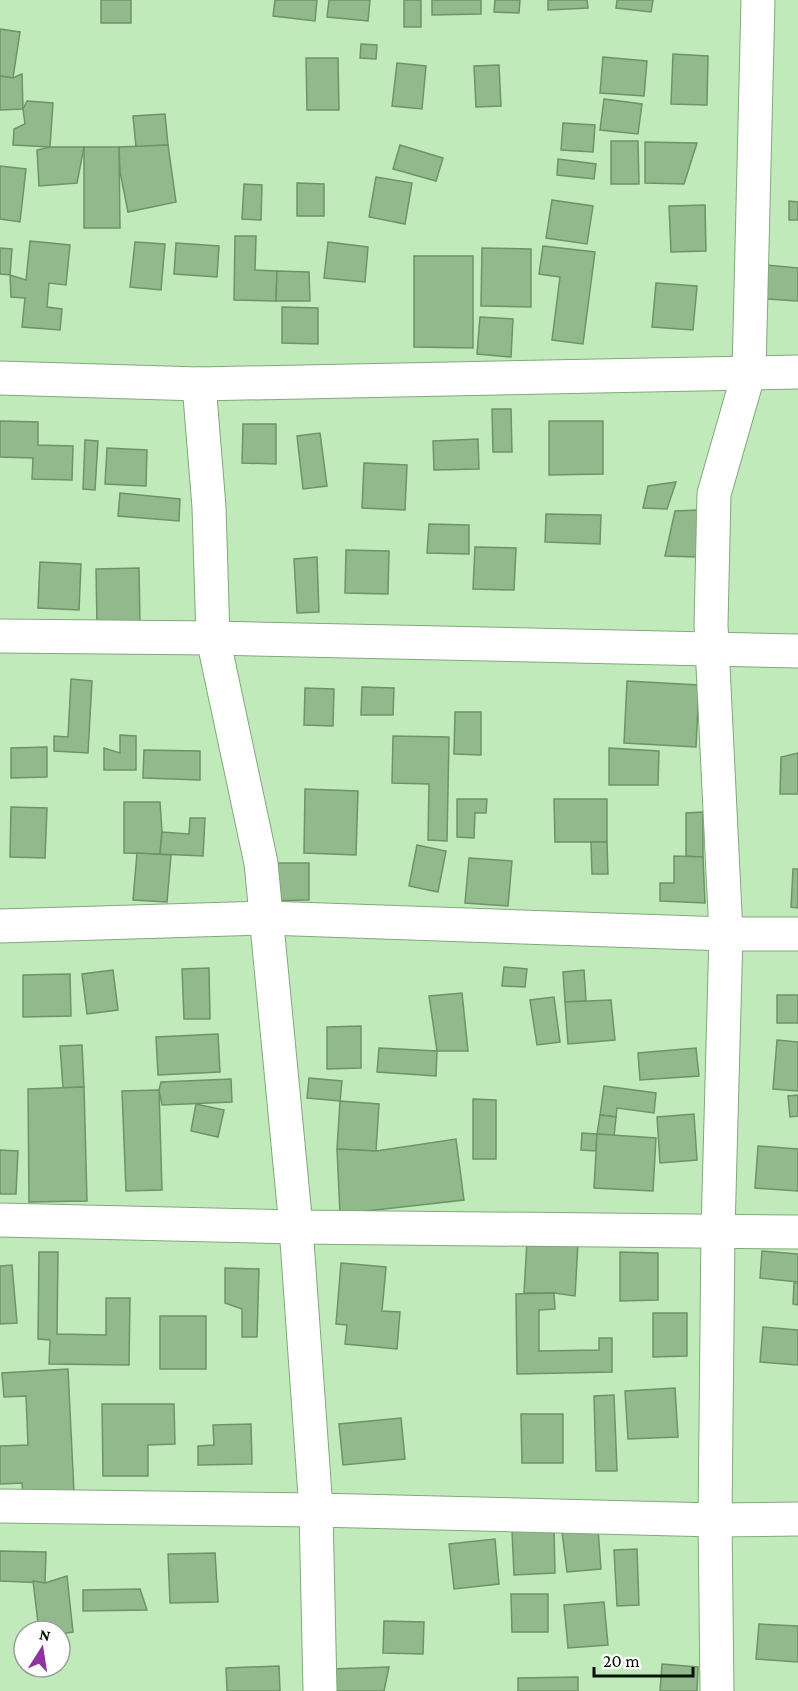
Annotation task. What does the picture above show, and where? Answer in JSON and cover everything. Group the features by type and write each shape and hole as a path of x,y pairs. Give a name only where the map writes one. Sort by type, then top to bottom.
{"street":[{"path":"717,1691 715,1520 718,1231 726,934 711,626 714,494 748,372 758,0"},
{"path":"0,378 199,384 798,372"},
{"path":"199,384 209,507 213,638 261,863 296,1227 316,1510 320,1691"},
{"path":"0,636 213,638 798,651"},
{"path":"0,926 267,918 726,934 798,934"},
{"path":"0,1220 296,1227 798,1232"},
{"path":"0,1506 316,1510 715,1520 798,1519"}],"building":[{"path":"101,0 131,0 131,23 101,23"},
{"path":"275,0 317,0 315,21 273,16"},
{"path":"329,0 370,0 368,21 327,17"},
{"path":"404,0 421,0 421,27 404,27"},
{"path":"432,0 481,0 481,14 432,15"},
{"path":"495,0 520,0 519,13 494,12"},
{"path":"548,0 587,0 588,8 548,10"},
{"path":"617,0 653,0 651,12 616,8"},
{"path":"0,29 20,32 13,78 0,76"},
{"path":"361,44 377,45 376,59 360,58"},
{"path":"673,54 708,56 707,105 671,104"},
{"path":"603,57 647,61 644,96 600,93"},
{"path":"306,58 338,58 339,110 307,110"},
{"path":"397,63 426,66 422,109 392,106"},
{"path":"499,65 501,106 476,107 474,66"},
{"path":"22,74 23,109 0,110 0,76 13,78"},
{"path":"604,99 642,104 638,134 600,130"},
{"path":"27,101 53,103 50,147 13,145 14,129 25,124 23,109"},
{"path":"165,114 168,145 136,147 133,116"},
{"path":"563,123 595,125 593,152 561,150"},
{"path":"611,141 638,141 639,184 611,184"},
{"path":"645,142 697,143 684,184 645,183"},
{"path":"168,145 176,202 128,212 120,172 119,147"},
{"path":"400,145 443,158 436,181 393,169"},
{"path":"50,147 84,147 77,183 39,186 37,150"},
{"path":"84,147 119,147 120,228 84,228"},
{"path":"558,159 596,164 594,179 557,175"},
{"path":"0,166 26,169 20,222 0,219"},
{"path":"376,177 412,183 405,224 369,217"},
{"path":"297,183 324,184 324,216 297,216"},
{"path":"244,184 262,185 261,220 242,219"},
{"path":"552,200 593,206 587,244 546,238"},
{"path":"789,201 798,202 798,220 789,220"},
{"path":"705,205 706,251 671,252 669,206"},
{"path":"235,236 256,236 255,270 277,271 276,301 234,300"},
{"path":"30,241 70,245 66,285 49,283 47,307 62,309 60,330 22,327 25,298 11,297 10,275 26,280"},
{"path":"135,242 165,244 161,290 130,287"},
{"path":"328,242 368,247 365,282 324,278"},
{"path":"176,243 219,246 217,277 174,274"},
{"path":"543,246 595,252 583,344 552,340 560,277 539,274"},
{"path":"0,248 12,249 10,275 0,274"},
{"path":"482,248 531,249 531,307 481,306"},
{"path":"414,256 473,256 473,348 414,347"},
{"path":"766,265 798,268 798,301 767,299"},
{"path":"277,271 309,272 310,301 276,301"},
{"path":"656,283 697,286 693,330 652,327"},
{"path":"282,307 318,308 318,344 282,343"},
{"path":"480,317 513,319 511,357 477,354"},
{"path":"492,409 511,409 512,452 493,452"},
{"path":"0,421 38,422 38,445 73,446 72,480 32,479 33,458 0,457"},
{"path":"549,421 603,421 603,474 549,475"},
{"path":"243,424 276,424 276,464 242,463"},
{"path":"320,433 327,486 303,489 297,436"},
{"path":"478,439 479,469 434,470 433,441"},
{"path":"85,440 98,441 95,490 83,489"},
{"path":"107,448 147,450 146,486 105,484"},
{"path":"364,463 407,465 405,510 362,508"},
{"path":"676,482 667,509 643,508 648,486"},
{"path":"120,493 180,499 179,521 118,516"},
{"path":"698,510 697,557 665,556 675,511"},
{"path":"546,514 601,515 600,544 545,542"},
{"path":"429,524 469,525 469,554 427,553"},
{"path":"475,547 516,548 514,590 473,589"},
{"path":"346,550 389,551 388,594 345,593"},
{"path":"317,557 319,612 297,613 294,559"},
{"path":"40,562 81,564 79,610 38,608"},
{"path":"139,568 140,624 97,625 96,569"},
{"path":"71,679 92,681 88,753 54,751 54,736 68,737"},
{"path":"627,681 699,685 696,747 624,743"},
{"path":"362,687 394,688 393,715 361,715"},
{"path":"305,688 334,689 333,726 304,725"},
{"path":"455,712 481,712 481,755 454,754"},
{"path":"120,735 136,736 136,770 104,770 104,748 120,753"},
{"path":"393,736 449,737 447,841 428,840 429,784 392,783"},
{"path":"47,747 47,777 11,778 11,748"},
{"path":"609,748 659,751 658,785 609,785"},
{"path":"144,750 200,751 200,780 143,778"},
{"path":"798,753 798,794 780,794 781,757"},
{"path":"305,789 358,791 356,855 304,853"},
{"path":"457,799 487,799 486,813 475,813 474,838 457,837"},
{"path":"554,799 607,799 607,842 555,842"},
{"path":"124,802 160,802 162,832 160,854 124,853"},
{"path":"11,807 47,808 45,858 10,857"},
{"path":"703,812 703,857 686,856 686,813"},
{"path":"190,818 205,818 203,856 160,854 162,832 189,834"},
{"path":"591,842 607,842 608,874 592,874"},
{"path":"417,845 446,851 438,892 409,886"},
{"path":"137,853 171,855 167,902 133,900"},
{"path":"674,856 703,857 705,903 660,901 660,883 674,883"},
{"path":"469,858 512,861 508,906 465,903"},
{"path":"261,863 309,863 309,900 265,901"},
{"path":"793,869 798,869 798,908 791,907"},
{"path":"504,967 527,969 525,987 502,986"},
{"path":"209,968 210,1019 184,1019 182,969"},
{"path":"113,970 118,1010 87,1014 82,974"},
{"path":"584,970 586,1001 565,1002 563,972"},
{"path":"70,974 71,1016 23,1017 23,975"},
{"path":"462,993 468,1051 437,1051 429,996"},
{"path":"777,995 798,995 798,1023 777,1023"},
{"path":"554,997 560,1042 537,1045 530,1000"},
{"path":"611,1000 615,1040 568,1044 565,1002"},
{"path":"361,1026 361,1068 327,1069 327,1027"},
{"path":"218,1034 220,1072 158,1075 156,1037"},
{"path":"777,1040 798,1042 798,1091 773,1089"},
{"path":"82,1045 84,1087 63,1088 60,1046"},
{"path":"379,1048 437,1051 436,1076 377,1072"},
{"path":"696,1048 699,1076 640,1080 638,1053"},
{"path":"309,1078 342,1081 340,1101 307,1098"},
{"path":"231,1079 232,1102 162,1105 159,1090 161,1082"},
{"path":"604,1086 656,1093 654,1113 617,1108 616,1117 600,1115"},
{"path":"84,1087 87,1201 29,1202 28,1089"},
{"path":"159,1090 162,1190 126,1191 122,1091"},
{"path":"798,1095 798,1116 790,1117 788,1096"},
{"path":"473,1099 496,1100 496,1159 473,1159"},
{"path":"340,1101 379,1104 376,1151 337,1149"},
{"path":"196,1104 224,1110 218,1137 191,1131"},
{"path":"694,1114 697,1160 660,1163 657,1117"},
{"path":"600,1115 616,1117 614,1137 597,1134"},
{"path":"582,1133 597,1134 596,1151 581,1150"},
{"path":"597,1134 656,1138 653,1191 594,1188"},
{"path":"456,1139 464,1200 340,1214 337,1149 376,1151"},
{"path":"758,1146 798,1149 798,1191 755,1188"},
{"path":"0,1150 18,1151 16,1194 0,1194"},
{"path":"527,1241 578,1243 575,1296 524,1293"},
{"path":"762,1251 798,1254 798,1282 760,1278"},
{"path":"39,1252 58,1252 57,1334 106,1335 106,1298 130,1298 129,1365 49,1364 50,1340 38,1339"},
{"path":"620,1252 658,1253 658,1300 620,1301"},
{"path":"341,1263 386,1267 382,1311 400,1312 397,1349 345,1344 347,1325 336,1324"},
{"path":"12,1265 17,1323 0,1324 0,1266"},
{"path":"225,1268 259,1269 257,1337 242,1337 242,1309 225,1303"},
{"path":"794,1283 798,1283 798,1305 793,1304"},
{"path":"554,1293 555,1309 539,1310 539,1351 599,1350 599,1338 612,1338 612,1372 517,1374 516,1294"},
{"path":"653,1313 687,1313 687,1356 653,1357"},
{"path":"160,1316 206,1316 206,1369 160,1369"},
{"path":"763,1327 798,1330 798,1365 760,1362"},
{"path":"68,1369 74,1493 23,1495 22,1483 0,1484 0,1446 28,1445 26,1396 4,1397 2,1373"},
{"path":"675,1388 678,1437 628,1439 625,1391"},
{"path":"614,1395 617,1471 596,1471 594,1396"},
{"path":"102,1404 174,1404 175,1444 148,1445 148,1476 103,1476"},
{"path":"521,1414 563,1414 563,1463 522,1463"},
{"path":"401,1418 405,1459 343,1465 339,1424"},
{"path":"251,1424 252,1464 198,1465 198,1446 214,1445 213,1425"},
{"path":"554,1529 555,1573 514,1575 512,1531"},
{"path":"598,1529 601,1569 567,1572 562,1532"},
{"path":"495,1539 499,1584 454,1589 449,1544"},
{"path":"637,1549 639,1605 617,1606 614,1550"},
{"path":"0,1551 46,1552 45,1583 0,1581"},
{"path":"215,1553 218,1602 170,1603 168,1554"},
{"path":"67,1576 72,1619 38,1619 33,1581 45,1583"},
{"path":"140,1589 147,1610 83,1611 83,1590"},
{"path":"511,1594 548,1594 548,1632 512,1632"},
{"path":"604,1602 608,1645 568,1648 564,1605"},
{"path":"384,1621 424,1622 423,1654 383,1653"},
{"path":"759,1624 798,1626 798,1662 756,1659"},
{"path":"662,1664 698,1667 697,1691 660,1691"},
{"path":"279,1666 280,1691 227,1691 226,1668"},
{"path":"389,1667 384,1691 331,1691 330,1669"},
{"path":"578,1677 578,1691 518,1691 518,1678"}]}
